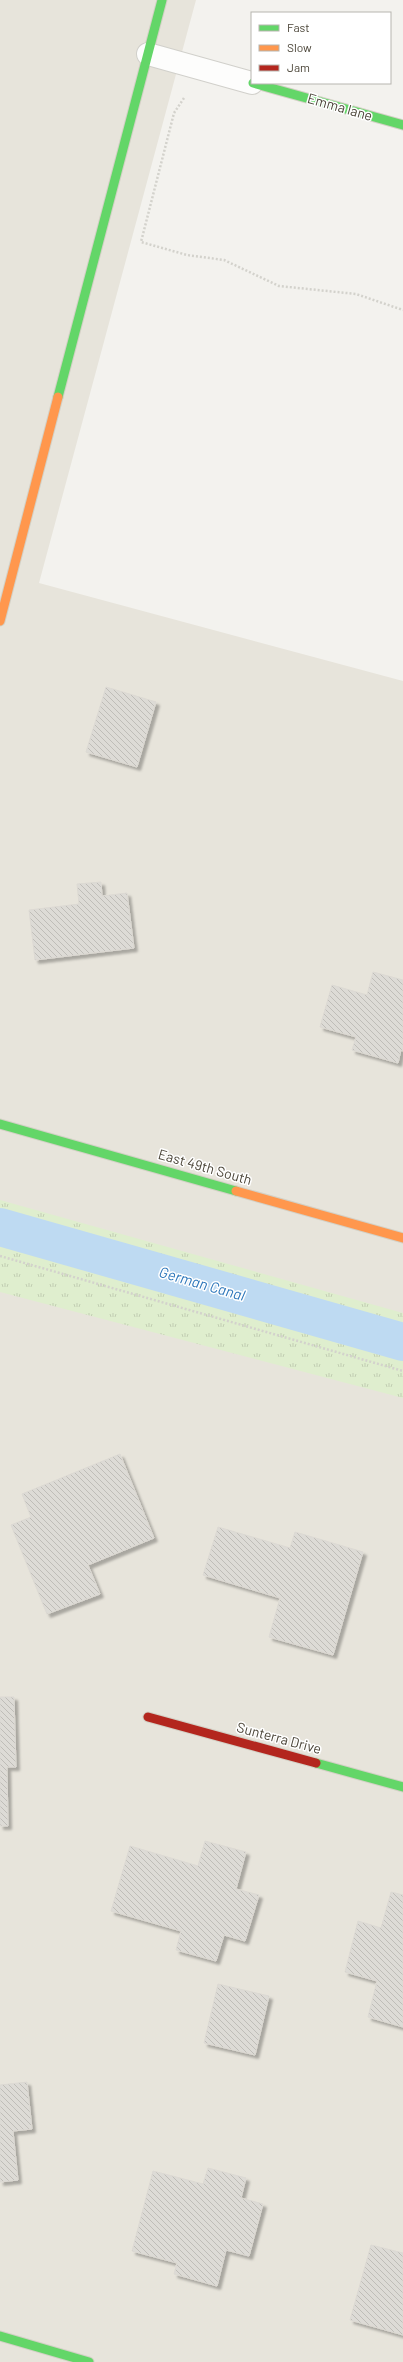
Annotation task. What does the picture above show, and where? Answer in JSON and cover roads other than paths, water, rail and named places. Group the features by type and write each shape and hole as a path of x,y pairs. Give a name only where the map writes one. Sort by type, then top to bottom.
{"street":[{"path":"0,621 162,0"},
{"name":"Emma lane","path":"148,54 251,82"},
{"name":"Emma lane","path":"257,84 403,125"},
{"name":"East 49th South","path":"0,1124 403,1238"},
{"name":"Sunterra Drive","path":"148,1717 403,1787"},
{"path":"0,2336 89,2362"}],"waterway":[{"name":"German Canal","path":"0,1227 403,1342"}]}
